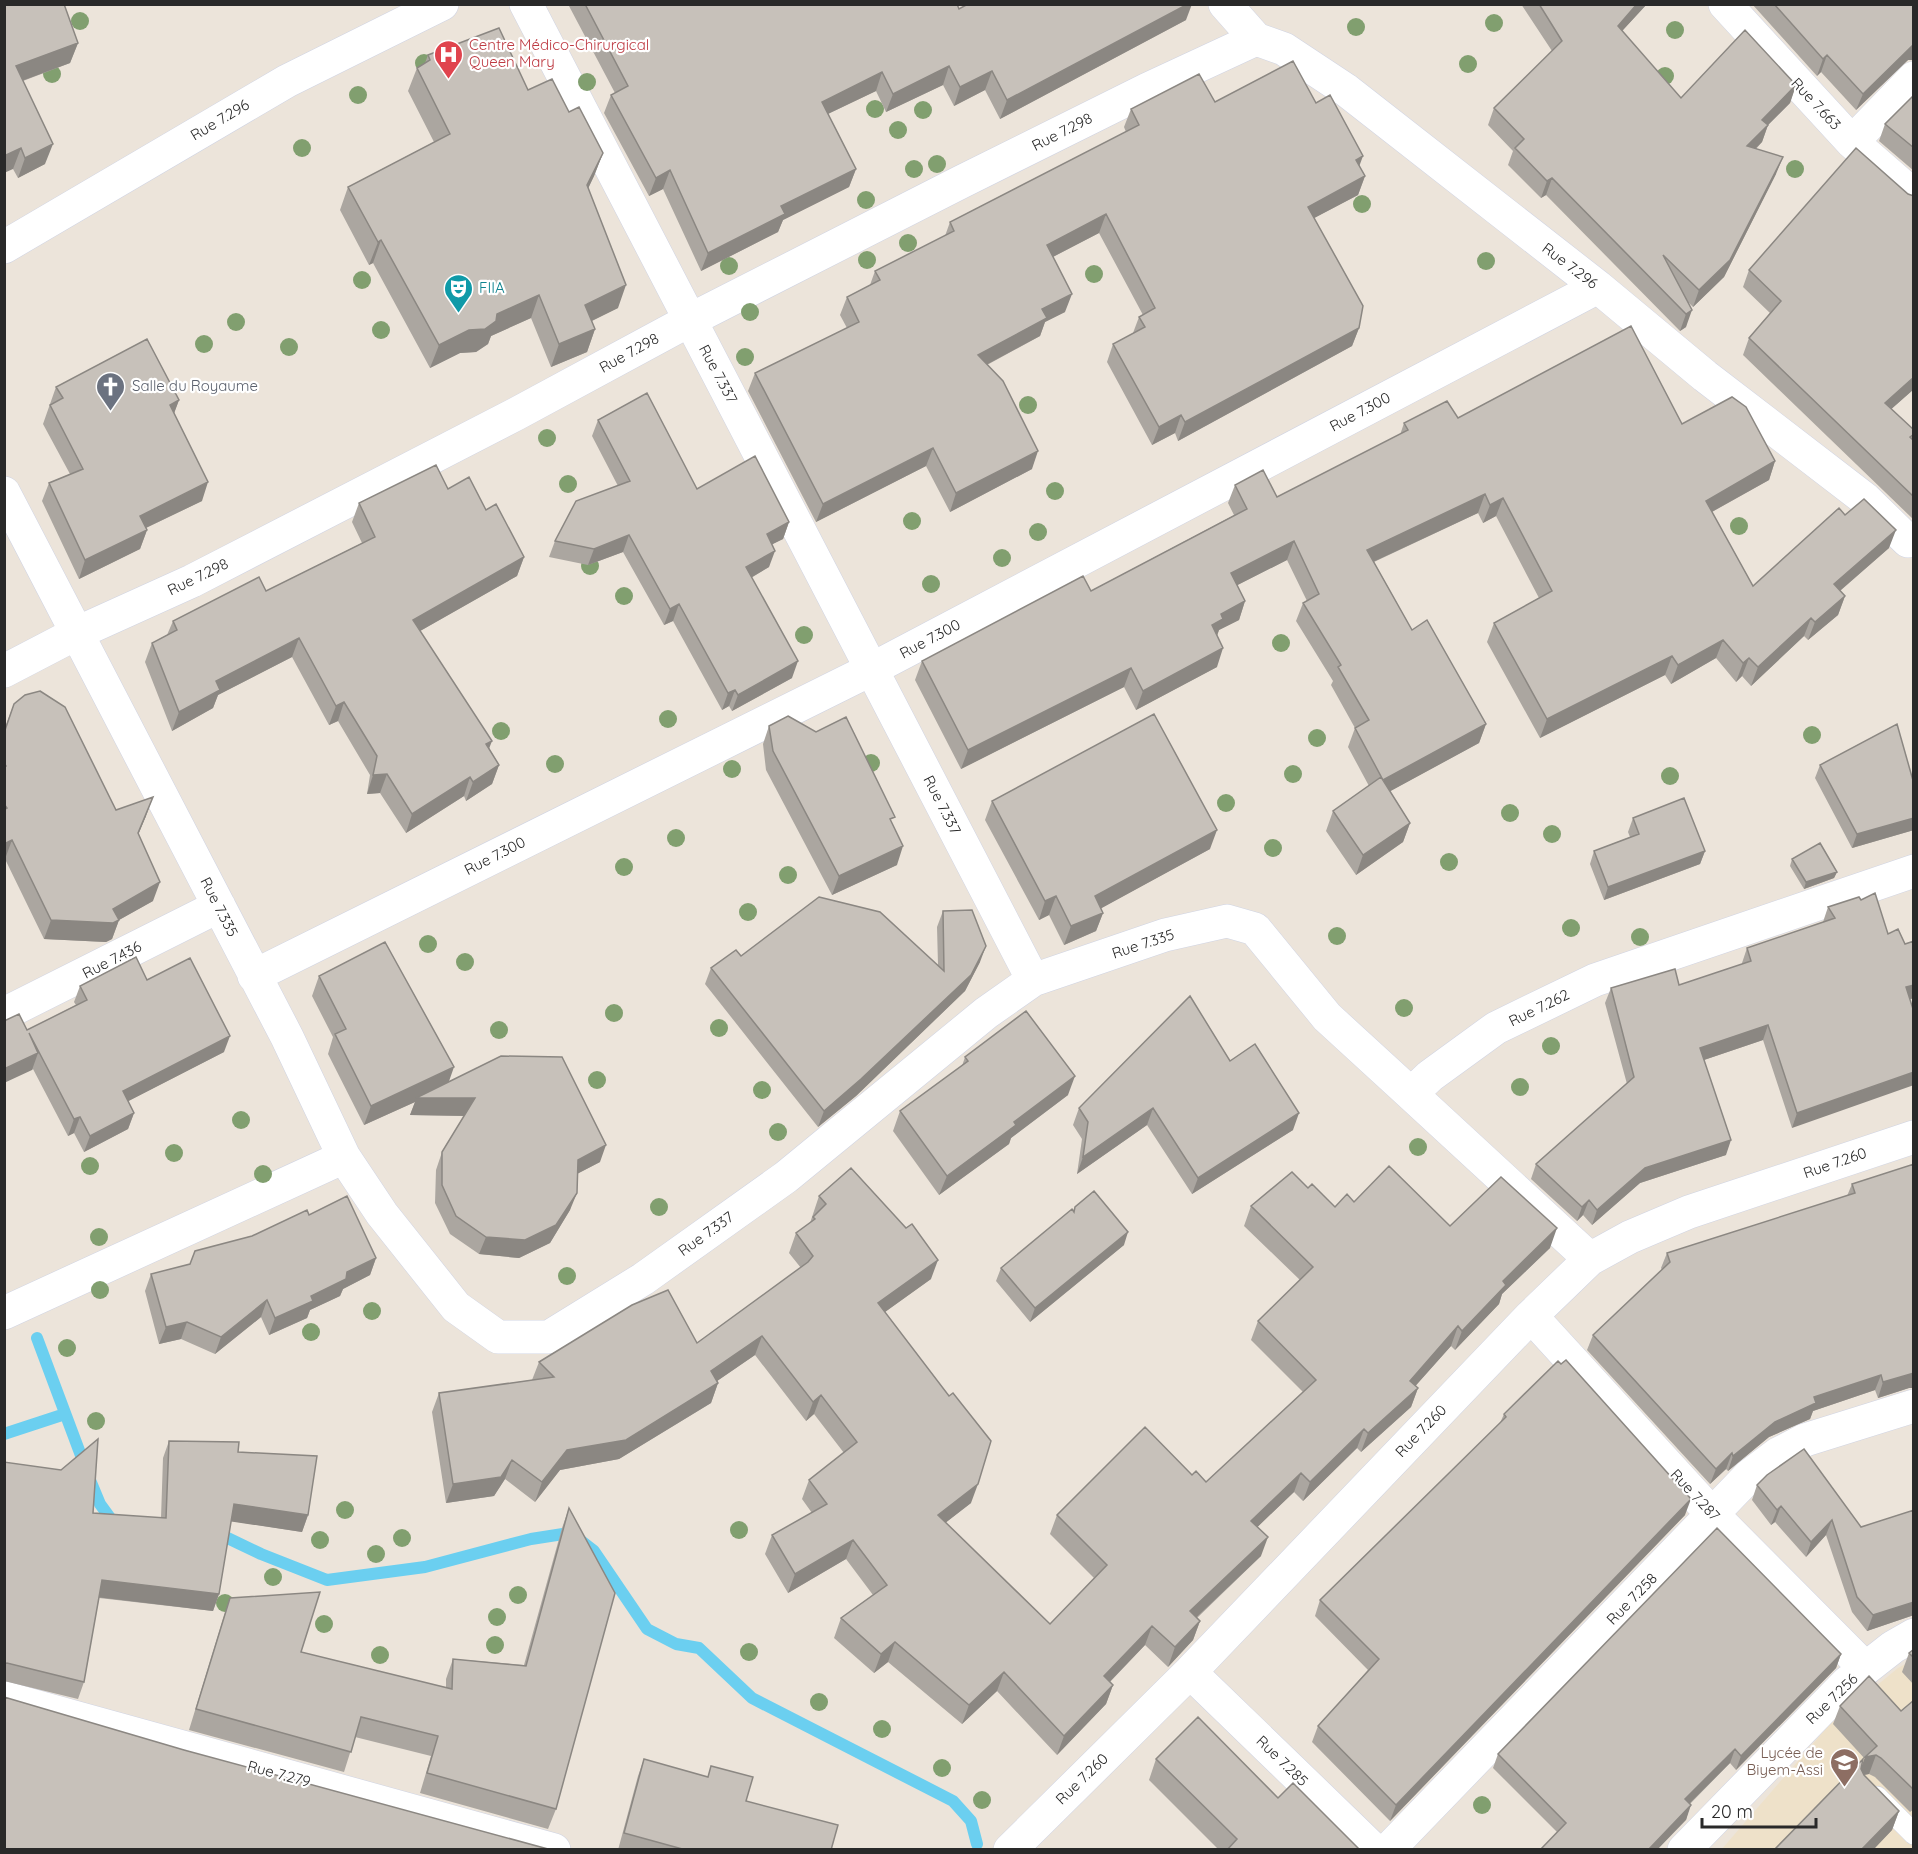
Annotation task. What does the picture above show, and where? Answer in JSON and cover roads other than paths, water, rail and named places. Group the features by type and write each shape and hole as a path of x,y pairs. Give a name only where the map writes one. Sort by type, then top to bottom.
{"street":[{"name":"Rue 7.296","path":"4,247 287,81 442,4"},
{"name":"Rue 7.337","path":"456,1307 498,1336 549,1337 643,1279 786,1177 986,1013 1033,980 526,4"},
{"name":"Rue 7.296","path":"1225,4 1256,39 1284,49 1346,90 1598,287 1705,376 1864,499 1908,541"},
{"name":"Rue 7.663","path":"1725,4 1852,142 1914,196"},
{"name":"Rue 7.298","path":"4,671 77,633 192,581 516,414 690,320 1136,95 1256,39"},
{"path":"1852,142 1914,78"},
{"name":"Rue 7.300","path":"254,976 872,669 1598,287"},
{"name":"Rue 7.335","path":"4,493 219,906 344,1157 382,1214 456,1307"},
{"name":"Rue 7.262","path":"1411,1094 1430,1076 1496,1028 1595,980 1914,871"},
{"name":"Rue 7.436","path":"4,1014 219,906"},
{"name":"Rue 7.335","path":"1033,980 1165,935 1227,921 1254,929 1327,1017 1411,1094"},
{"path":"1411,1094 1590,1259"},
{"name":"Rue 7.260","path":"1010,1850 1190,1672 1531,1316 1590,1259 1629,1237 1689,1212 1914,1137"},
{"path":"4,1313 344,1157"},
{"name":"Rue 7.287","path":"1531,1316 1713,1515 1865,1668"},
{"name":"Rue 7.258","path":"1388,1850 1749,1476 1778,1454 1805,1440 1914,1406"},
{"name":"Rue 7.256","path":"1684,1850 1831,1698 1865,1668 1914,1635"},
{"name":"Rue 7.285","path":"1190,1672 1374,1850"},
{"name":"Rue 7.279","path":"5,1698 554,1850"}],"lane":[{"path":"1866,1786 1914,1834"}],"waterway":[{"path":"37,1338 86,1469"},
{"path":"4,1434 65,1414"},
{"path":"90,1480 100,1504 116,1526"},
{"path":"215,1532 261,1554 327,1580 425,1567 531,1539 563,1534 576,1537 594,1551 647,1629 676,1644 699,1648 752,1698 953,1801 971,1821 977,1844"}],"place":[{"name":"Centre Médico-Chirurgical Queen Mary","path":"448,80"},
{"name":"FIIA","path":"458,314"},
{"name":"Salle du Royaume","path":"111,412"},
{"name":"Lycée de Biyem-Assi","path":"1844,1788"}]}
